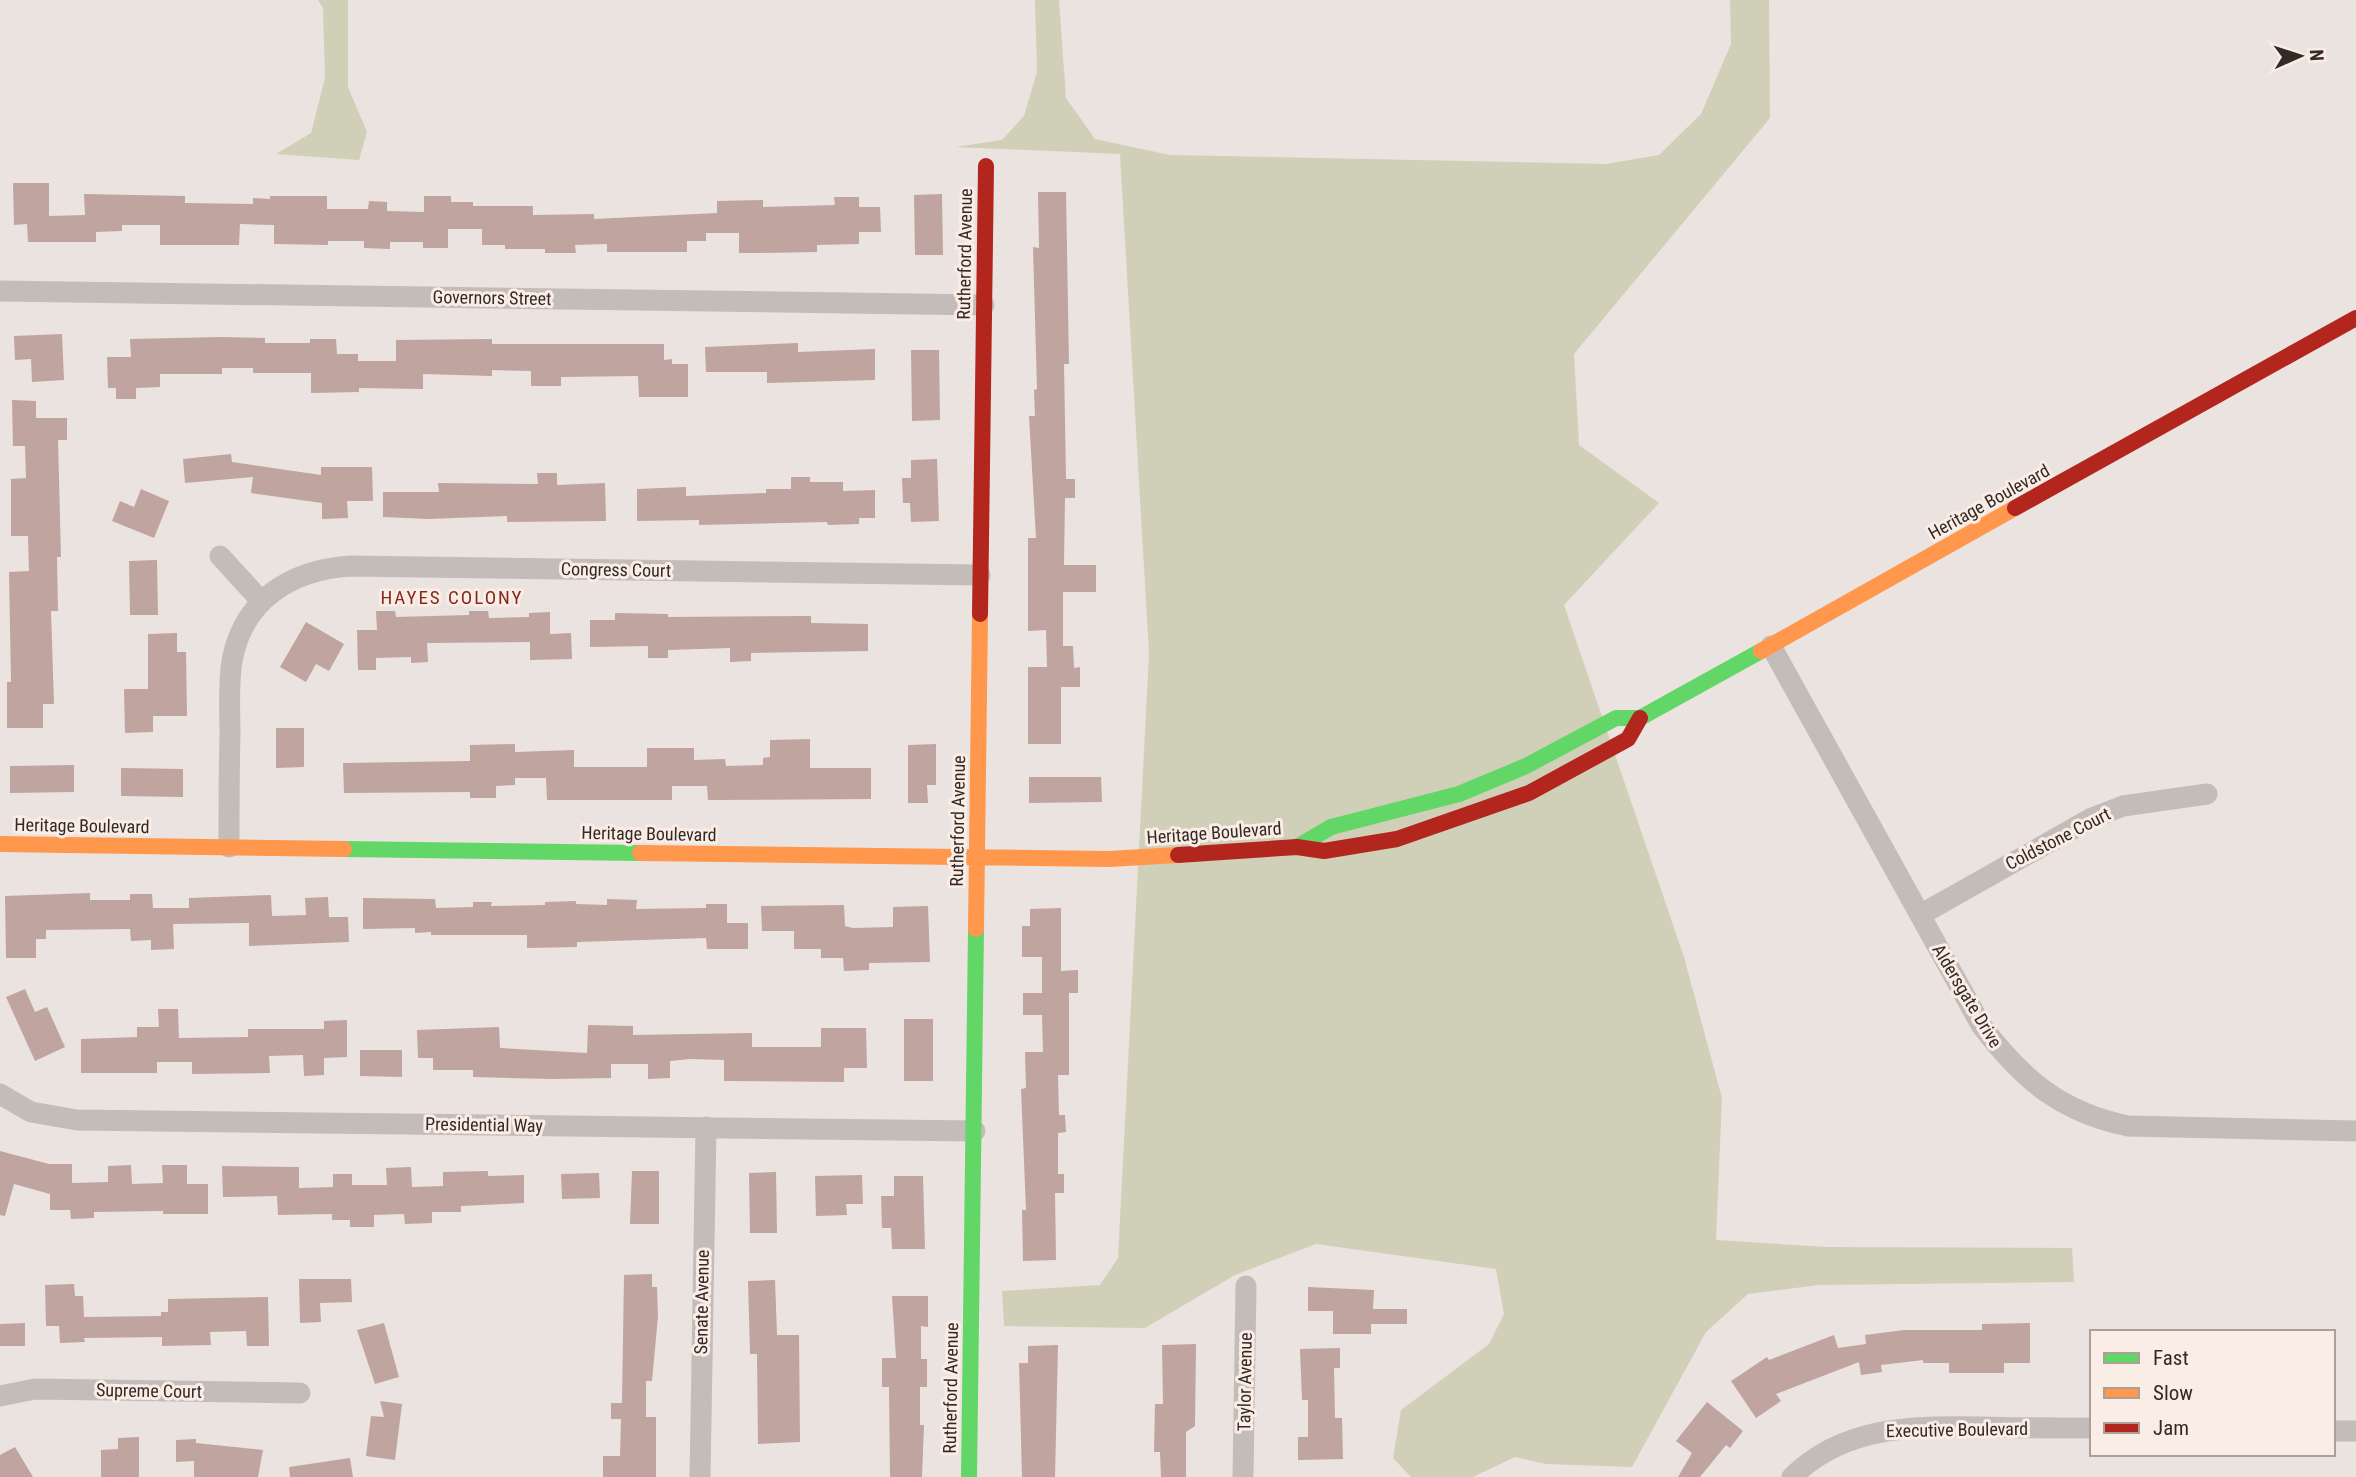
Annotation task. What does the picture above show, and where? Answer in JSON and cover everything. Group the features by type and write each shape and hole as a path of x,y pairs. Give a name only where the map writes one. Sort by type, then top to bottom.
{"street":[{"name":"Rutherford Avenue","path":"969,1477 986,166"},
{"name":"Governors Street","path":"0,291 984,305"},
{"name":"Heritage Boulevard","path":"1297,847 1331,827 1459,794 1526,766 1616,718 1640,718 2356,318"},
{"path":"220,556 262,602"},
{"name":"Congress Court","path":"229,847 232,661 247,621 262,602 294,578 324,568 350,566 980,575"},
{"name":"Aldersgate Drive","path":"1771,646 1981,1025 2009,1062 2038,1088 2069,1106 2102,1120 2162,1129 2356,1131"},
{"name":"Heritage Boulevard","path":"0,844 1110,859 1297,847 1324,851 1397,839 1529,793 1628,739 1640,718"},
{"name":"Coldstone Court","path":"1920,915 2092,818 2123,806 2207,794"},
{"name":"Presidential Way","path":"0,1094 31,1112 77,1120 975,1131"},
{"name":"Senate Avenue","path":"700,1477 706,1128"},
{"name":"Taylor Avenue","path":"1243,1477 1246,1286"},
{"name":"Supreme Court","path":"0,1396 35,1389 300,1393"},
{"name":"Executive Boulevard","path":"1792,1477 1815,1458 1851,1439 1898,1427 2090,1428"},
{"path":"2335,1431 2356,1431"}],"green space":[{"path":"318,0 348,0 348,87 367,132 359,160 276,154 311,133 325,78 323,8"},
{"path":"1035,0 1059,0 1066,98 1095,139 1170,155 1606,164 1659,155 1701,114 1731,44 1730,0 1769,0 1770,118 1574,354 1579,445 1659,503 1564,605 1684,957 1722,1098 1716,1240 1827,1247 2072,1248 2074,1282 1819,1285 1748,1294 1706,1332 1632,1467 1546,1464 1515,1457 1473,1477 1411,1477 1393,1458 1401,1410 1489,1344 1504,1314 1496,1269 1316,1244 1235,1275 1145,1328 1004,1326 1002,1291 1100,1285 1118,1258 1149,654 1120,154 956,147 1002,140 1024,116 1037,72"}],"building":[{"path":"13,183 49,183 49,216 85,215 84,194 185,196 185,203 253,204 253,198 270,199 270,196 327,196 327,209 368,209 369,201 387,202 387,211 424,212 424,196 451,196 451,202 473,202 473,206 533,206 533,215 594,214 594,219 717,213 717,201 763,200 763,207 835,205 834,197 859,197 859,207 880,207 881,232 859,232 859,244 817,245 817,252 756,253 739,253 739,233 706,233 706,241 687,241 687,252 607,252 607,244 575,245 576,253 545,253 545,249 505,249 505,245 482,245 482,229 448,229 448,248 423,248 423,242 390,242 390,249 364,248 364,241 328,241 328,245 274,244 274,225 240,224 239,245 160,245 160,225 122,225 122,231 96,232 96,242 28,242 27,224 14,225"},
{"path":"1038,192 1066,192 1069,364 1064,364 1066,479 1075,479 1075,498 1065,498 1064,565 1096,565 1096,592 1063,592 1063,646 1073,646 1074,668 1080,667 1080,687 1061,687 1061,744 1028,744 1028,667 1047,667 1046,630 1028,631 1028,538 1036,538 1029,416 1035,416 1034,390 1037,389 1033,247 1039,248"},
{"path":"942,194 943,255 915,255 914,195"},
{"path":"62,334 64,380 32,382 31,359 15,360 14,336"},
{"path":"265,338 265,343 310,343 310,339 336,339 337,354 358,354 358,361 396,361 396,340 492,339 492,344 664,344 664,360 672,359 672,364 688,364 688,397 639,397 638,376 561,377 561,386 531,386 531,371 492,370 492,376 423,374 423,389 359,388 359,392 311,393 311,373 253,373 253,368 222,368 222,374 160,374 160,387 136,388 136,399 116,399 116,388 108,388 107,357 131,357 130,339"},
{"path":"798,343 798,352 875,349 875,380 767,383 767,372 706,372 705,347"},
{"path":"911,350 939,350 940,420 912,421"},
{"path":"12,400 36,401 36,418 67,418 67,440 58,440 61,557 57,557 58,611 51,611 54,704 43,704 43,728 7,728 7,682 11,682 9,572 29,571 28,536 11,536 11,479 26,478 25,446 13,446"},
{"path":"231,454 232,462 321,475 321,467 372,467 373,501 347,501 348,518 322,519 322,503 251,493 253,477 185,483 183,459"},
{"path":"937,459 939,521 911,522 910,503 903,503 902,478 911,478 911,460"},
{"path":"537,473 557,473 557,485 605,483 606,521 507,522 507,516 428,519 383,517 383,492 439,492 438,483 538,484"},
{"path":"791,477 810,477 810,482 843,482 843,491 875,490 875,518 859,518 859,524 828,525 827,522 699,525 699,520 637,521 637,489 686,487 686,496 766,493 766,489 791,489"},
{"path":"141,489 169,501 154,538 112,521 120,501 134,507"},
{"path":"157,560 158,615 130,615 129,561"},
{"path":"376,611 395,611 396,617 469,615 469,611 488,611 489,618 529,617 529,613 550,612 550,634 571,633 572,659 530,660 530,642 427,643 428,662 411,663 411,657 376,658 376,670 358,670 357,630 377,630"},
{"path":"615,613 668,614 668,617 811,616 811,623 868,624 868,651 751,653 751,661 730,662 730,648 668,650 668,658 648,658 648,646 590,647 590,620 615,620"},
{"path":"306,622 344,644 329,671 316,664 306,682 280,667"},
{"path":"177,633 177,652 186,652 187,716 153,716 153,732 125,733 124,689 148,689 148,634"},
{"path":"276,728 304,728 304,767 276,768"},
{"path":"810,739 810,768 871,768 871,799 708,800 707,786 672,786 672,800 547,800 546,778 515,778 515,785 496,786 496,798 470,798 470,792 344,793 343,763 470,761 470,745 515,744 515,752 574,750 574,767 647,767 647,748 694,748 694,760 725,759 726,766 763,765 763,758 770,757 770,740"},
{"path":"936,744 936,785 927,785 928,803 908,803 908,745"},
{"path":"74,765 74,792 10,793 10,766"},
{"path":"121,768 183,769 183,797 121,796"},
{"path":"1029,777 1101,777 1102,802 1029,803"},
{"path":"90,893 90,900 130,900 130,894 152,894 153,908 189,908 189,898 271,895 272,916 306,915 305,898 328,897 329,917 348,917 349,942 249,946 249,923 173,924 174,949 151,950 151,940 131,941 130,929 46,930 46,939 36,939 36,958 6,958 5,896"},
{"path":"363,898 435,899 436,908 473,907 473,902 492,902 491,906 545,905 545,902 576,901 576,904 607,905 607,899 637,900 636,909 706,908 706,904 727,904 727,923 748,923 748,949 707,949 706,938 577,942 577,947 527,948 527,935 431,935 431,932 415,933 415,928 363,929"},
{"path":"844,905 845,926 853,928 893,927 893,907 928,906 930,962 869,963 869,970 844,971 843,958 821,958 821,949 794,949 794,931 762,931 761,906"},
{"path":"1061,908 1061,971 1078,970 1078,993 1069,993 1069,1075 1058,1075 1059,1115 1065,1115 1066,1132 1058,1133 1058,1174 1064,1174 1064,1193 1055,1193 1056,1260 1023,1261 1022,1210 1026,1210 1021,1089 1026,1088 1025,1052 1043,1052 1042,1015 1023,1015 1023,993 1042,993 1042,957 1022,957 1022,926 1030,926 1030,909"},
{"path":"25,989 35,1012 47,1007 65,1047 35,1061 6,997"},
{"path":"158,1009 178,1009 179,1038 248,1037 248,1029 324,1029 324,1021 347,1020 347,1057 324,1058 324,1075 304,1076 303,1055 269,1056 270,1073 192,1074 192,1062 157,1062 157,1073 81,1073 81,1039 137,1037 137,1027 159,1027"},
{"path":"904,1019 933,1019 933,1081 904,1081"},
{"path":"588,1025 633,1026 633,1035 752,1033 752,1047 821,1047 821,1028 866,1028 867,1068 844,1068 844,1082 724,1081 724,1060 690,1059 670,1061 670,1078 648,1079 648,1064 611,1064 611,1078 552,1079 473,1077 473,1070 433,1070 433,1058 418,1058 417,1030 499,1027 500,1048 587,1053"},
{"path":"360,1050 402,1050 402,1077 360,1076"},
{"path":"0,1151 49,1164 72,1164 72,1183 108,1182 108,1166 131,1165 132,1184 163,1183 162,1165 187,1165 187,1184 208,1184 208,1214 163,1214 163,1211 94,1212 94,1218 71,1219 70,1210 50,1210 50,1194 14,1184 5,1216 0,1215"},
{"path":"222,1166 299,1167 299,1188 333,1187 333,1174 352,1174 352,1185 387,1185 386,1168 411,1167 412,1187 443,1186 443,1172 488,1171 488,1176 524,1175 524,1203 461,1206 461,1212 432,1212 432,1223 405,1224 404,1214 374,1215 374,1227 350,1227 350,1220 332,1220 332,1214 278,1215 277,1196 223,1197"},
{"path":"632,1171 659,1171 659,1224 630,1224"},
{"path":"776,1172 777,1233 750,1233 749,1173"},
{"path":"599,1173 600,1198 562,1199 561,1174"},
{"path":"862,1175 863,1204 846,1204 847,1215 816,1216 815,1176"},
{"path":"894,1176 923,1176 925,1249 892,1249 891,1228 882,1228 881,1196 894,1196"},
{"path":"652,1274 652,1287 657,1287 658,1316 652,1381 646,1381 646,1417 656,1417 656,1477 603,1477 603,1456 620,1456 621,1419 611,1419 611,1403 622,1403 624,1275"},
{"path":"299,1279 351,1279 352,1302 320,1303 321,1322 300,1323"},
{"path":"775,1280 777,1335 799,1335 800,1442 758,1444 757,1354 750,1354 748,1281"},
{"path":"74,1284 75,1296 83,1296 84,1317 161,1316 161,1312 168,1312 168,1299 268,1297 269,1346 247,1346 246,1331 210,1332 211,1345 162,1346 162,1337 84,1338 85,1342 60,1343 59,1326 46,1326 45,1285"},
{"path":"1308,1287 1374,1290 1373,1309 1407,1309 1407,1324 1371,1324 1371,1334 1333,1334 1333,1311 1308,1311"},
{"path":"892,1296 928,1296 928,1327 921,1326 921,1359 927,1359 927,1387 920,1387 920,1425 924,1425 922,1477 890,1477 889,1387 882,1387 882,1358 896,1358"},
{"path":"25,1323 25,1346 0,1346 0,1324"},
{"path":"384,1323 399,1377 375,1384 357,1330"},
{"path":"2030,1323 2030,1363 2004,1363 2004,1373 1949,1373 1949,1363 1923,1363 1923,1360 1881,1365 1882,1372 1861,1375 1859,1362 1776,1394 1781,1401 1756,1418 1731,1381 1767,1357 1769,1360 1834,1335 1838,1348 1866,1344 1865,1335 1904,1330 1982,1330 1982,1324"},
{"path":"1196,1344 1195,1426 1186,1432 1186,1477 1161,1477 1160,1452 1154,1452 1155,1404 1163,1404 1162,1345"},
{"path":"1058,1345 1055,1477 1022,1477 1019,1363 1028,1363 1028,1346"},
{"path":"1340,1348 1340,1368 1334,1368 1335,1418 1342,1418 1343,1459 1298,1460 1298,1437 1308,1437 1308,1400 1302,1400 1300,1349"},
{"path":"380,1401 402,1404 395,1460 366,1456 371,1416 384,1417"},
{"path":"1707,1402 1743,1431 1730,1448 1726,1445 1700,1477 1678,1477 1692,1453 1676,1441"},
{"path":"139,1437 139,1477 101,1477 101,1450 118,1449 118,1438"},
{"path":"196,1439 196,1443 263,1450 258,1477 194,1477 194,1461 176,1462 176,1440"},
{"path":"15,1447 33,1477 0,1477 0,1455"},
{"path":"350,1458 353,1477 290,1477 289,1467"}],"traffic: fast":[{"path":"1297,847 1331,827 1459,794 1526,766 1616,718 1640,718 1761,651"},
{"path":"344,849 640,853"},
{"path":"969,1477 976,929"}],"traffic: slow":[{"path":"1761,651 2015,508"},
{"path":"976,929 980,614"},
{"path":"0,844 344,849"},
{"path":"640,853 1109,859 1178,855"}],"traffic: jam":[{"path":"980,614 986,166"},
{"path":"2015,508 2356,318"},
{"path":"1178,855 1297,847 1324,851 1397,839 1529,793 1628,739 1640,718"}],"district":[{"name":"HAYES COLONY","path":"452,597"}]}
